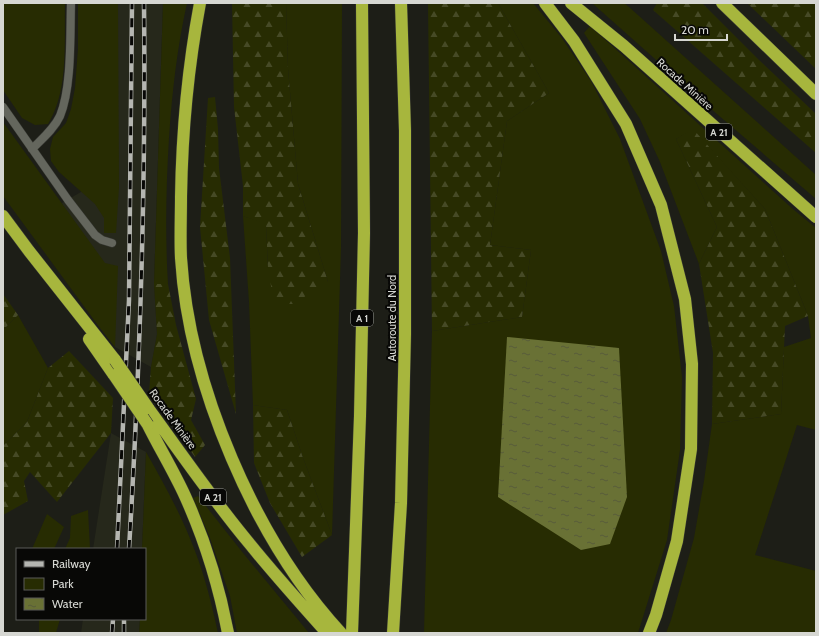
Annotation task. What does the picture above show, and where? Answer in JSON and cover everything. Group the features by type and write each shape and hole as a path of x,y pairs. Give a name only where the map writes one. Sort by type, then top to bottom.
{"highway":[{"path":"200,3 194,33 189,76 182,165 181,258 193,339 204,380 218,421 238,472 259,515 293,572 316,603 342,633"},
{"name":"A 1","path":"352,633 360,416 364,241 362,3"},
{"name":"Autoroute du Nord","path":"393,633 401,503 405,334 405,131 401,3"},
{"path":"545,3 574,41 626,124 661,205 685,299 692,364 691,449 677,541 656,615 649,633"},
{"name":"Rocade Minière","path":"571,3 624,46 816,217"},
{"path":"722,3 816,94"},
{"name":"Rocade Minière","path":"3,216 115,360 214,499 281,582 327,633"},
{"path":"29,251 148,425 185,495 203,540 217,584 228,633"}],"lane":[{"path":"32,149 52,128 59,117 64,104 70,52 71,3"},
{"path":"3,108 68,200 95,235 102,240 112,243"}],"shaded area":[{"path":"85,3 163,3 154,284 157,334 151,367 115,347 97,324 62,203 81,192"},
{"path":"111,433 146,452 142,548 93,548"},
{"path":"83,620 140,620 139,633 81,633"}],"green space":[{"path":"3,3 65,3 65,49 62,81 55,111 48,124 35,125 22,118 3,90"},
{"path":"78,3 118,3 119,187 116,233 104,233 104,218 95,204 59,172 51,161 50,149 53,137 66,123 71,109 75,88 78,49"},
{"path":"163,3 187,3 175,70 169,138 166,211 168,284 154,284"},
{"path":"232,3 286,3 288,69 298,184 328,282 293,304 274,304 268,268 266,224 243,216 243,186 234,107"},
{"path":"286,3 342,3 341,248 332,535 303,458 287,410 253,405 249,302 243,216 266,223 268,268 328,282 298,184 288,69"},
{"path":"428,3 498,3 549,93 507,121 490,245 531,250 522,317 432,331"},
{"path":"498,3 533,3 561,37 591,81 620,139 661,251 674,306 682,377 680,450 667,540 638,633 424,633 432,331 522,317 531,250 490,245 507,121 549,93"},
{"path":"592,3 624,3 629,7 816,175 816,199 717,114"},
{"path":"657,3 702,3 816,114 816,153 653,10"},
{"path":"747,3 816,3 816,69"},
{"path":"590,26 794,210 816,228 816,430 797,425 755,555 816,571 816,633 666,633 694,538 712,424 781,414 784,347 811,338 808,316 765,209 693,130 676,139 717,227 699,264 660,162 640,119 584,33"},
{"path":"215,97 219,168 230,258 236,414 209,320 200,227 208,98"},
{"path":"3,122 105,263 118,266 115,347 3,196"},
{"path":"693,129 765,209 808,316 785,326 781,414 712,424 713,353 699,264 717,227 676,139"},
{"path":"154,284 168,284 176,325 196,399 191,420 205,445 195,457 149,393 151,367 157,334"},
{"path":"3,294 18,315 3,330"},
{"path":"18,315 48,368 27,422 3,446 3,330"},
{"path":"69,351 113,398 111,433 57,502 30,472 24,481 28,501 3,515 3,446 27,422 48,368"},
{"path":"253,405 287,410 303,458 332,535 302,557 270,503 254,463"},
{"path":"146,452 172,500 190,538 205,581 218,633 139,633 140,620 146,620 146,548 142,548"},
{"path":"198,496 309,633 237,633 230,596 210,538 193,498"},
{"path":"88,510 90,548 65,548 70,538 71,516"},
{"path":"47,514 64,527 54,548 32,548"},
{"path":"39,620 60,620 56,633 39,633"}],"water":[{"path":"507,337 619,348 627,497 610,544 581,550 498,497"}],"railway":[{"path":"117,548 129,300 132,3"},
{"path":"129,548 136,412 143,208 144,3"},
{"path":"112,633 113,620"},
{"path":"124,620 124,633"}]}
